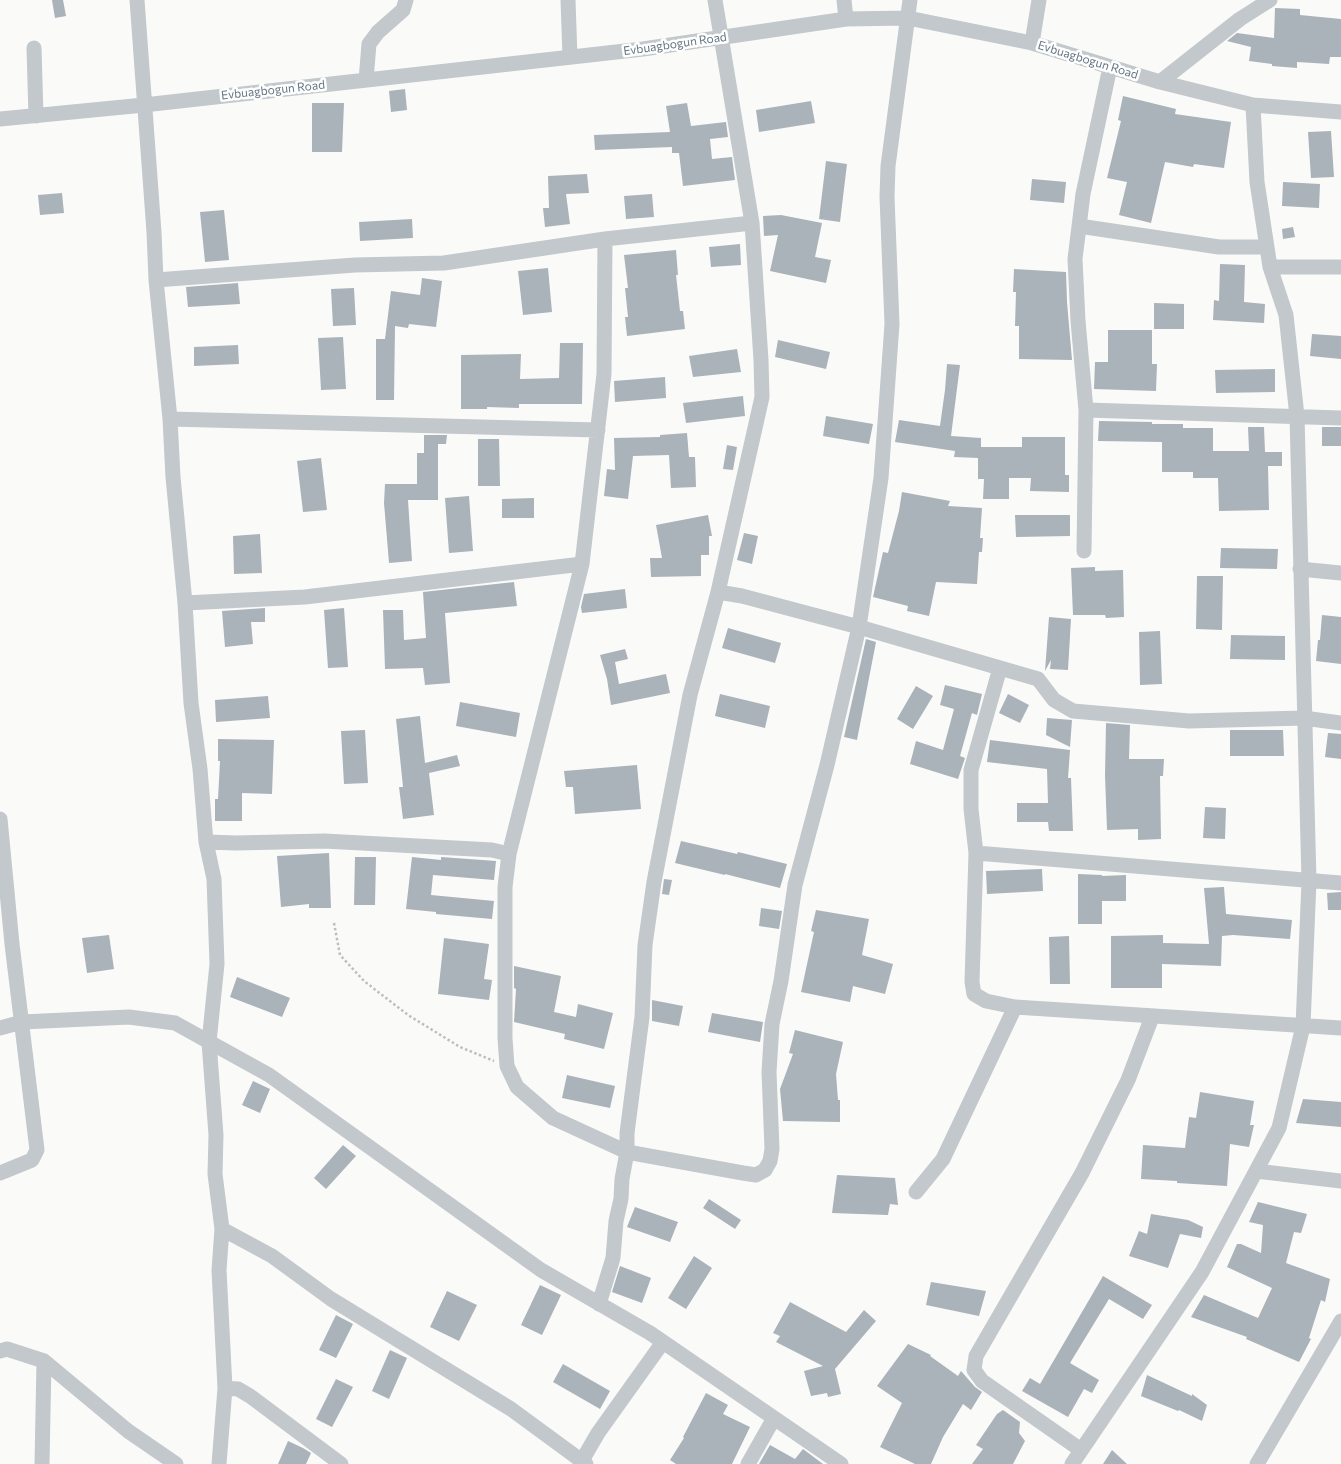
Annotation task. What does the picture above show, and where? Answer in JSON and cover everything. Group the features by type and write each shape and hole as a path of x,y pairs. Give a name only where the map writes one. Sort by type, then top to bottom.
{"street":[{"path":"137,0 156,280 170,419 191,703 200,769 206,842 214,879 217,964 209,1042 216,1135 215,1174 222,1229 219,1270 225,1388 219,1464"},
{"path":"366,80 369,44 378,32 403,10 406,0"},
{"path":"568,0 570,57"},
{"path":"599,1304 613,1258 616,1221 621,1199 622,1179 627,1152 627,1133 642,1017 645,945 654,882 690,695 718,592 762,397 752,223 715,0"},
{"path":"844,0 846,19"},
{"path":"605,238 605,346 598,430 582,564 509,854 505,887 504,1038 507,1066 517,1087 553,1118 627,1152 756,1175 766,1170 772,1149 769,1045 781,981 795,885 827,765 859,627 881,478 892,324 887,197 888,166 910,0"},
{"path":"1032,43 1039,0"},
{"path":"1160,82 1240,19 1270,0"},
{"name":"Evbuagbogun Road","path":"0,119 144,105 643,49 846,19 908,18 1032,43 1160,82 1253,106 1341,112"},
{"path":"34,48 36,116"},
{"path":"1084,551 1086,410 1078,321 1075,259 1083,194 1110,67"},
{"path":"1072,1464 1202,1272 1279,1128 1304,1026 1309,881 1296,416 1286,315 1270,267 1257,182 1253,106"},
{"path":"156,280 355,265 444,263 605,238 752,223"},
{"path":"1079,226 1219,247 1267,247"},
{"path":"1270,267 1341,267"},
{"path":"1086,410 1341,418"},
{"path":"170,419 598,430"},
{"path":"185,604 305,597 582,564"},
{"path":"1300,569 1341,573"},
{"path":"718,592 742,596 859,627 1038,679 1054,700 1073,711 1189,721 1304,718 1341,723"},
{"path":"1000,668 971,770 971,809 976,853 972,982 974,994 986,1001 1015,1007 1341,1028"},
{"path":"0,819 6,944 22,1022 37,1150 32,1160 0,1173"},
{"path":"206,842 236,843 324,840 492,850 509,854"},
{"path":"976,853 1341,883"},
{"path":"916,1192 943,1159 1015,1007"},
{"path":"0,1028 22,1022 129,1017 175,1023 269,1075 541,1270 663,1342 841,1464"},
{"path":"1081,1450 982,1381 974,1370 976,1356 1082,1173 1128,1080 1152,1017"},
{"path":"1256,1171 1341,1181"},
{"path":"222,1229 272,1256 331,1299 511,1409 583,1463 598,1433 663,1342"},
{"path":"1257,1464 1341,1321"},
{"path":"0,1351 7,1349 44,1361 128,1431 176,1464"},
{"path":"42,1464 44,1361"},
{"path":"225,1388 238,1389 250,1396 341,1464"},
{"path":"748,1464 774,1418"}],"path":[{"path":"334,923 340,955 364,981 408,1016 460,1047 507,1066"}],"building":[{"path":"52,0 63,0 66,16 55,18"},
{"path":"1275,8 1300,9 1300,15 1341,19 1341,57 1330,57 1329,64 1297,62 1297,68 1272,66 1272,64 1249,61 1251,47 1227,41 1237,33 1274,38"},
{"path":"405,89 407,110 391,112 389,91"},
{"path":"1123,96 1176,109 1175,114 1231,122 1224,168 1194,164 1193,167 1165,162 1151,223 1119,215 1127,182 1107,178 1121,121 1118,120"},
{"path":"811,101 815,123 759,132 756,110"},
{"path":"312,103 344,103 342,152 312,152"},
{"path":"687,103 691,126 726,122 728,137 710,139 712,159 732,157 735,180 683,186 679,153 672,153 672,147 595,150 594,135 670,132 666,106"},
{"path":"1331,131 1334,177 1311,178 1308,132"},
{"path":"826,161 847,164 840,222 819,219"},
{"path":"587,174 589,193 566,194 570,224 545,227 543,208 549,208 548,176"},
{"path":"1032,179 1066,182 1064,203 1030,200"},
{"path":"1283,182 1320,184 1319,208 1282,206"},
{"path":"62,193 64,213 40,215 38,195"},
{"path":"652,194 654,217 626,219 624,196"},
{"path":"224,210 229,260 205,262 200,212"},
{"path":"781,215 822,223 815,257 831,260 826,283 770,271 778,235 764,236 763,216"},
{"path":"412,219 413,238 360,241 359,222"},
{"path":"1293,227 1295,237 1283,239 1282,229"},
{"path":"740,244 741,265 711,267 709,247"},
{"path":"676,250 678,275 676,275 680,311 683,311 685,329 627,336 625,317 628,317 625,288 628,288 624,255"},
{"path":"1220,264 1245,265 1244,302 1265,304 1264,323 1213,320 1214,300 1219,301"},
{"path":"548,268 552,312 523,315 518,271"},
{"path":"1014,269 1066,272 1072,360 1019,359 1019,326 1015,326 1016,292 1013,292"},
{"path":"422,278 442,281 436,327 409,324 408,328 395,326 394,400 376,400 376,339 385,339 391,291 420,295"},
{"path":"238,283 240,304 188,307 186,287"},
{"path":"354,288 356,325 333,326 331,289"},
{"path":"1154,303 1184,304 1184,329 1154,329"},
{"path":"1108,330 1152,330 1152,364 1157,364 1156,391 1094,389 1095,362 1108,362"},
{"path":"1312,334 1341,336 1341,359 1310,356"},
{"path":"343,337 346,389 321,390 318,338"},
{"path":"778,340 830,352 826,369 775,357"},
{"path":"560,343 583,343 582,404 519,404 519,408 487,407 487,409 461,409 461,355 521,354 520,379 559,378"},
{"path":"238,345 239,364 194,366 194,347"},
{"path":"737,349 741,372 693,377 689,356"},
{"path":"947,364 960,365 951,436 981,438 981,447 1022,447 1022,437 1065,437 1065,475 1069,475 1069,492 1030,491 1031,478 1009,478 1009,499 983,499 984,479 978,479 978,458 954,457 955,451 895,442 899,420 940,426"},
{"path":"1275,369 1275,392 1216,393 1215,370"},
{"path":"665,377 666,398 615,402 614,381"},
{"path":"743,396 745,416 686,423 683,403"},
{"path":"826,416 873,424 869,444 823,436"},
{"path":"1099,421 1152,422 1152,424 1183,424 1183,428 1213,428 1213,451 1249,451 1248,427 1264,427 1265,452 1282,452 1282,466 1268,466 1269,510 1219,511 1218,478 1193,478 1193,472 1162,472 1162,442 1098,441"},
{"path":"1322,427 1341,427 1341,446 1322,446"},
{"path":"687,433 689,457 695,457 696,487 671,488 669,455 633,456 628,499 604,496 607,469 615,470 614,438 660,437 660,435"},
{"path":"424,435 447,435 446,444 438,444 438,500 408,500 412,561 389,563 384,503 385,484 417,484 417,453 424,453"},
{"path":"478,439 499,439 500,486 478,486"},
{"path":"727,445 737,447 733,470 723,469"},
{"path":"321,458 327,510 303,512 297,461"},
{"path":"902,492 950,501 948,506 982,508 980,538 983,538 982,552 979,552 977,584 936,582 929,616 907,611 908,606 873,597 883,552 888,553"},
{"path":"469,496 473,551 449,553 445,498"},
{"path":"534,498 534,518 502,518 502,499"},
{"path":"708,515 712,536 709,536 709,555 701,555 701,576 651,577 650,558 662,558 656,525"},
{"path":"1015,515 1070,515 1070,536 1016,537"},
{"path":"744,533 758,536 752,564 737,560"},
{"path":"260,534 262,573 234,574 233,536"},
{"path":"1221,548 1278,549 1277,569 1220,568"},
{"path":"1095,567 1095,571 1123,570 1124,617 1106,618 1105,615 1073,615 1071,568"},
{"path":"1197,576 1223,576 1222,630 1196,629"},
{"path":"514,582 517,606 445,613 450,683 425,685 423,668 385,669 383,610 403,610 404,640 426,638 423,592"},
{"path":"625,589 627,608 582,613 581,607 584,594"},
{"path":"265,608 265,622 251,622 253,644 225,647 222,611"},
{"path":"344,608 348,667 328,668 324,610"},
{"path":"1322,615 1341,617 1341,664 1316,661"},
{"path":"1049,617 1071,619 1068,670 1050,669 1051,660 1045,671"},
{"path":"728,628 781,643 775,663 722,648"},
{"path":"1160,631 1162,684 1140,685 1139,632"},
{"path":"1231,635 1285,636 1285,660 1230,659"},
{"path":"866,639 876,642 857,740 844,737"},
{"path":"625,649 628,659 615,662 619,684 666,674 670,693 611,705 607,679 600,655"},
{"path":"945,685 982,694 977,715 972,713 960,756 965,758 958,779 910,764 916,741 943,750 954,709 940,705"},
{"path":"916,686 933,696 913,729 897,719"},
{"path":"720,694 770,706 765,728 715,716"},
{"path":"1008,694 1029,705 1020,723 999,713"},
{"path":"268,696 270,718 216,722 215,700"},
{"path":"460,702 520,713 516,737 456,726"},
{"path":"420,716 425,763 457,755 460,766 429,773 434,815 403,819 399,787 403,787 396,719"},
{"path":"1047,718 1072,720 1070,747 1046,735"},
{"path":"1106,723 1130,725 1129,759 1164,759 1163,776 1160,776 1161,839 1138,840 1138,829 1107,830"},
{"path":"365,730 368,783 344,784 341,731"},
{"path":"1230,730 1283,730 1284,756 1230,756"},
{"path":"1328,733 1341,734 1341,759 1325,757"},
{"path":"218,739 274,740 272,794 242,793 242,821 215,821 215,799 218,799 220,761 218,761"},
{"path":"990,740 1070,750 1068,778 1071,778 1073,831 1049,831 1048,822 1017,822 1017,803 1048,803 1047,769 987,762"},
{"path":"637,765 641,809 575,814 573,787 566,787 564,771"},
{"path":"1205,807 1226,808 1225,839 1203,838"},
{"path":"681,841 787,864 780,888 675,863"},
{"path":"329,853 331,908 309,908 309,904 281,907 277,856"},
{"path":"355,857 376,857 375,905 354,905"},
{"path":"412,857 441,860 441,857 496,861 494,880 433,875 431,895 494,901 492,919 436,914 436,912 406,909"},
{"path":"1042,869 1043,891 987,894 986,871"},
{"path":"1078,874 1126,875 1126,901 1102,901 1102,924 1078,924"},
{"path":"664,879 672,880 669,895 662,894"},
{"path":"1224,887 1226,914 1292,920 1290,939 1222,936 1221,966 1162,964 1162,988 1111,988 1111,936 1163,935 1163,943 1209,944 1204,888"},
{"path":"1341,892 1341,910 1328,910 1327,893"},
{"path":"761,908 782,911 779,929 759,926"},
{"path":"816,910 869,919 862,955 893,964 885,994 853,986 850,1002 801,992 814,932 811,931"},
{"path":"109,935 114,969 87,973 82,938"},
{"path":"1069,936 1070,984 1050,984 1049,937"},
{"path":"444,938 489,944 484,979 492,980 489,1000 438,994"},
{"path":"514,966 561,976 554,1012 576,1017 578,1004 613,1013 604,1049 564,1039 565,1034 514,1022 516,989 514,988"},
{"path":"237,977 290,998 282,1017 230,997"},
{"path":"652,1000 683,1006 679,1026 652,1021"},
{"path":"712,1013 763,1022 760,1042 708,1032"},
{"path":"795,1030 843,1042 836,1074 838,1100 840,1100 840,1122 783,1121 780,1089 793,1054 789,1053"},
{"path":"567,1075 615,1086 610,1108 562,1098"},
{"path":"253,1081 270,1089 260,1113 242,1105"},
{"path":"1200,1092 1254,1101 1250,1125 1254,1125 1249,1147 1230,1144 1227,1186 1141,1179 1143,1145 1185,1148 1189,1117 1196,1118"},
{"path":"1303,1099 1341,1102 1341,1127 1296,1123"},
{"path":"343,1145 356,1156 326,1189 314,1178"},
{"path":"837,1175 895,1178 898,1205 890,1204 888,1215 832,1213"},
{"path":"709,1199 741,1220 735,1229 703,1208"},
{"path":"1258,1202 1307,1214 1301,1233 1294,1232 1286,1263 1330,1279 1325,1302 1321,1300 1309,1338 1311,1339 1299,1362 1246,1339 1247,1337 1191,1317 1204,1295 1258,1318 1272,1288 1227,1267 1237,1244 1261,1253 1263,1225 1249,1222"},
{"path":"635,1207 678,1222 670,1242 627,1227"},
{"path":"1151,1214 1188,1220 1203,1227 1201,1238 1180,1234 1168,1268 1129,1256 1139,1231 1147,1234"},
{"path":"694,1256 712,1268 686,1309 668,1298"},
{"path":"620,1266 651,1278 642,1303 612,1292"},
{"path":"1103,1276 1152,1305 1143,1319 1109,1299 1070,1363 1099,1380 1092,1393 1084,1389 1068,1417 1022,1391 1030,1378 1040,1384"},
{"path":"931,1282 986,1291 979,1316 926,1305"},
{"path":"540,1285 561,1295 542,1335 521,1325"},
{"path":"447,1291 477,1305 459,1341 430,1327"},
{"path":"790,1302 846,1332 864,1310 876,1321 835,1369 841,1394 828,1397 827,1393 811,1396 804,1371 823,1366 776,1342 780,1336 773,1333"},
{"path":"336,1315 353,1324 336,1358 319,1350"},
{"path":"908,1344 931,1355 958,1376 961,1371 982,1392 971,1410 963,1404 943,1437 931,1464 915,1464 880,1447 902,1403 877,1386"},
{"path":"390,1350 407,1358 389,1399 372,1391"},
{"path":"563,1364 610,1391 600,1409 553,1382"},
{"path":"1147,1375 1192,1396 1192,1394 1207,1405 1202,1421 1141,1396"},
{"path":"336,1379 353,1387 332,1427 316,1419"},
{"path":"706,1393 728,1405 723,1414 750,1427 732,1464 676,1464 670,1460 684,1438"},
{"path":"1003,1410 1020,1422 1019,1433 1025,1441 1013,1464 972,1464 983,1449 976,1445 997,1414"},
{"path":"288,1441 311,1453 306,1464 278,1464"},
{"path":"770,1445 795,1459 803,1449 823,1464 759,1464"},
{"path":"1112,1450 1127,1464 1103,1464"}]}
